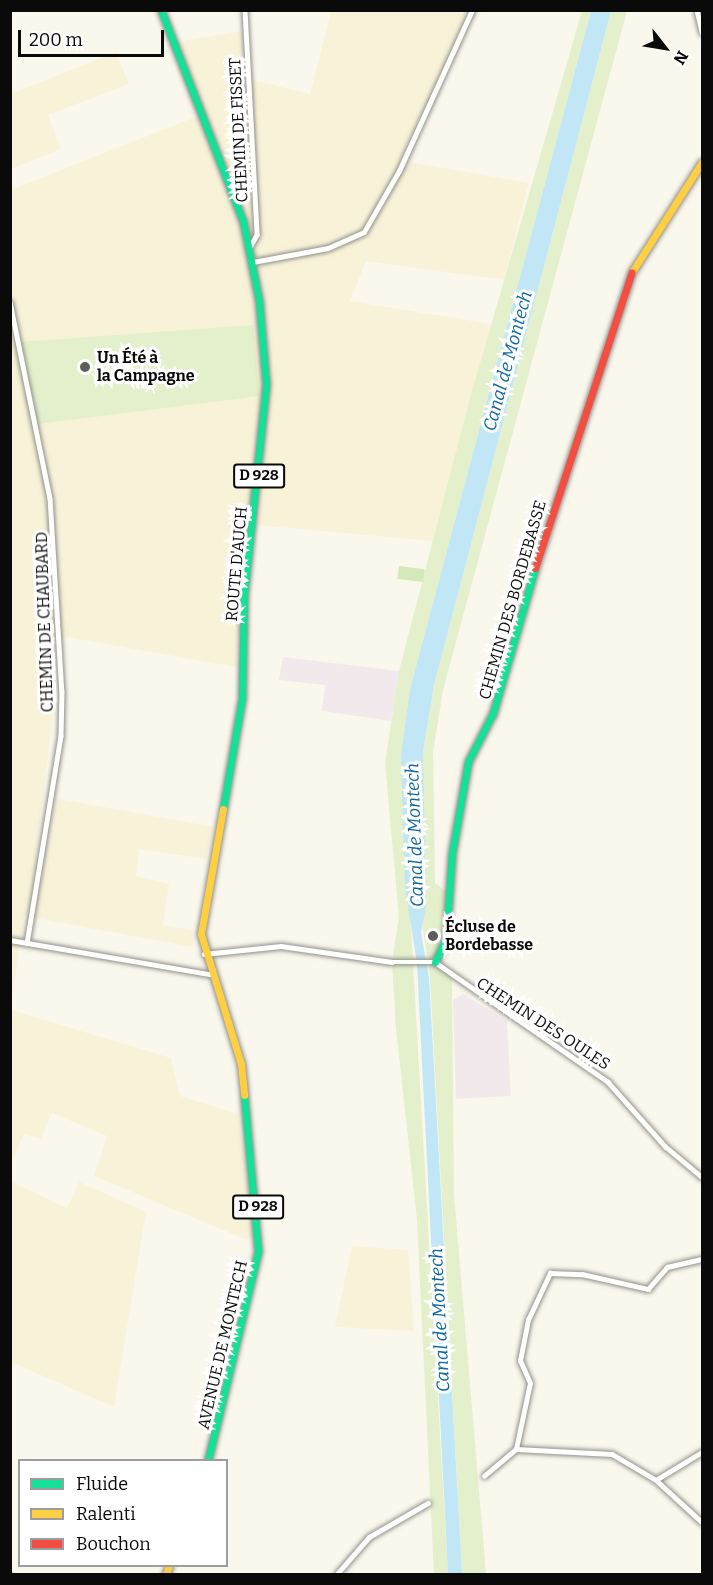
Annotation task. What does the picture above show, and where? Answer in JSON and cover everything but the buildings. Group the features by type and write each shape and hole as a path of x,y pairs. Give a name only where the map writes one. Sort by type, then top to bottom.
{"main road":[{"name":"ROUTE D'AUCH","path":"161,10 250,247 264,345 264,427 244,593 243,692 207,883 204,954"},
{"name":"CHEMIN DES BORDEBASSE","path":"432,961 446,938 452,853 468,762 494,713 553,506 570,472 634,266 702,162"},
{"name":"AVENUE DE MONTECH","path":"204,954 241,1064 258,1222 252,1291 209,1459"}],"street":[{"name":"CHEMIN DE FISSET","path":"245,10 257,235 250,247"},
{"path":"253,262 328,248 364,232 399,171 472,10"},
{"path":"697,10 702,32"},
{"name":"CHEMIN DE CHAUBARD","path":"10,302 50,498 62,692 61,736 27,943"},
{"path":"10,940 209,974"},
{"path":"204,954 281,946 412,961 432,961"},
{"name":"CHEMIN DES OULES","path":"432,961 608,1082 666,1147 702,1178"},
{"path":"483,1476 516,1449 530,1383 520,1361 526,1330 550,1273 582,1274 648,1289 667,1267 702,1259"},
{"path":"516,1449 612,1454 656,1480 702,1522"},
{"path":"656,1480 702,1452"},
{"path":"337,1575 369,1537 428,1503"}],"shaded area":[{"path":"331,11 470,11 399,160 529,183 504,280 366,261 350,301 491,324 433,541 246,524 236,667 55,635 56,687 35,865 44,864 54,798 214,827 206,859 139,849 136,876 169,884 163,925 192,930 193,947 24,916 11,1006 11,190 203,114 176,42 242,31 252,80 310,94"},
{"path":"116,52 129,84 48,115 61,149 11,169 11,94"},
{"path":"283,657 399,671 391,721 322,711 325,685 279,680"},
{"path":"463,994 507,1021 511,1096 456,1099 453,1000"},
{"path":"11,1010 171,1058 180,1096 238,1114 254,1235 247,1240 94,1176 107,1136 52,1113 41,1139 24,1134 11,1164"},
{"path":"10,1181 67,1208 79,1182 146,1212 114,1407 11,1362"},
{"path":"352,1246 408,1250 414,1331 335,1327"}],"green space":[{"path":"582,11 591,11 410,689 401,754 448,1574 434,1574 417,1220 396,1028 392,962 399,917 385,763 399,671 470,398"},
{"path":"611,11 627,11 443,690 433,752 435,883 448,893 446,938 436,962 452,978 454,1194 486,1574 462,1574 430,977 423,929 423,752 434,685"},
{"path":"253,325 259,396 38,424 20,342"},
{"path":"399,566 425,569 423,582 397,579"}],"water":[{"name":"Canal de Montech","path":"591,11 611,11 434,685 423,752 426,907 421,933 429,977 462,1574 448,1574 417,963 405,888 401,754 410,689"}],"railway":[{"path":"10,1569 13,1574"}],"traffic: fast":[{"path":"161,10 243,221 259,301 266,385 244,593 242,698 223,809"},
{"path":"435,962 446,938 452,853 468,762 493,713 535,568"},
{"path":"208,1459 258,1251 244,1095"}],"traffic: slow":[{"path":"632,272 702,162"},
{"path":"223,809 201,934 241,1064 244,1095"},
{"path":"166,1574 169,1567"}],"traffic: jam":[{"path":"535,568 632,272"}],"place":[{"name":"Un Été à la Campagne","path":"85,367"},
{"name":"Écluse de Bordebasse","path":"433,936"}]}
